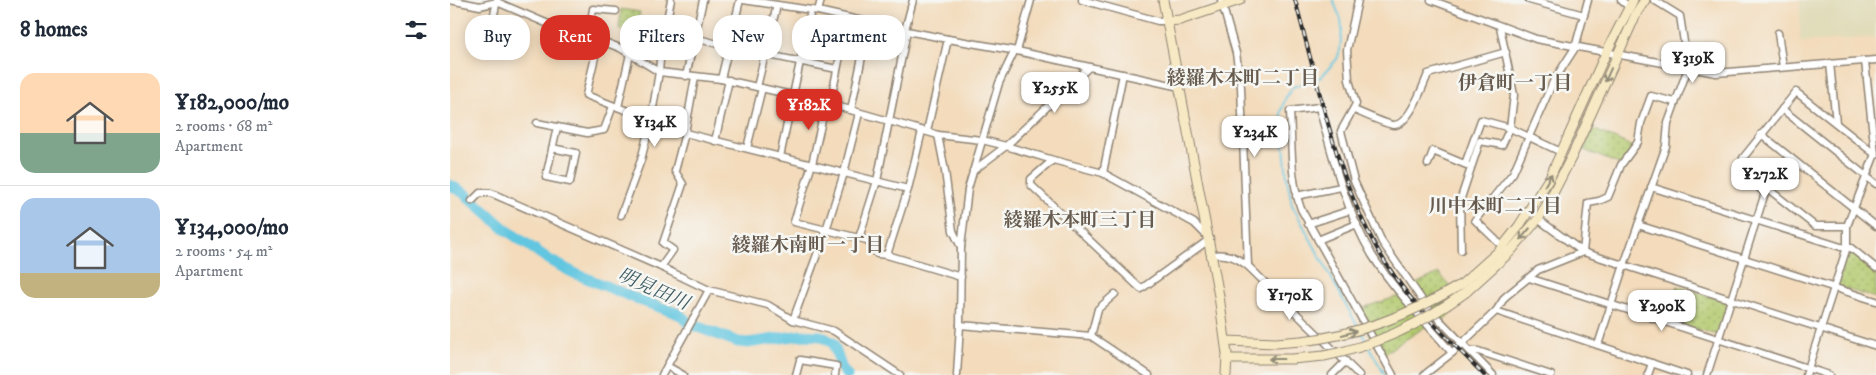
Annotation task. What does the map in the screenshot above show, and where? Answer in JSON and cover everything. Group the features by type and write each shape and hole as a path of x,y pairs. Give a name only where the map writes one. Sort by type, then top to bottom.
{"main road":[{"path":"1163,0 1210,239 1226,341 1226,375"},
{"path":"1167,21 1180,20 1221,3 1240,0"},
{"path":"1227,359 1292,359 1344,352 1392,335 1441,310 1484,266 1506,250 1538,219 1572,156 1637,12 1645,0"},
{"path":"1506,250 1550,177 1606,53 1631,3"},
{"path":"1226,341 1276,343 1343,335 1384,323 1464,288"}],"street":[{"path":"450,0 480,6 497,1 540,20"},
{"path":"621,215 641,160 651,120 661,48 671,0"},
{"path":"700,15 704,0"},
{"path":"737,15 741,0 834,15"},
{"path":"780,157 801,62 815,11 821,0"},
{"path":"859,238 877,181 913,0"},
{"path":"958,375 961,247 968,189 998,83 1016,51 1031,0"},
{"path":"1082,0 1158,21 1167,21"},
{"path":"1358,0 1347,50 1349,80 1356,104 1342,131 1354,181 1382,242 1411,286 1427,307 1492,375"},
{"path":"1431,0 1536,39 1575,48 1716,73 1876,60"},
{"path":"1529,0 1584,15"},
{"path":"1506,250 1475,220 1513,172 1553,82 1575,48 1588,0"},
{"path":"1621,0 1631,3"},
{"path":"1598,345 1666,146 1668,123 1688,68 1680,16 1654,0"},
{"path":"494,15 497,1"},
{"path":"1221,3 1236,53 1241,87 1248,266"},
{"path":"774,15 777,5"},
{"path":"592,15 593,9 616,11"},
{"path":"1468,165 1480,141 1502,145 1510,128 1514,95 1500,27"},
{"path":"906,31 1016,51 1180,87"},
{"path":"1778,33 1783,67"},
{"path":"887,255 908,190 948,39"},
{"path":"1354,110 1394,125 1401,124 1411,111 1428,74 1506,52"},
{"path":"782,58 837,69"},
{"path":"594,60 586,95 685,133 908,190"},
{"path":"537,123 587,133 604,130 616,107 628,60"},
{"path":"640,60 659,72 729,80 828,103 924,131 982,140 1103,173 1194,223 1210,239 1141,289 1031,185 1031,179 1053,160"},
{"path":"686,76 690,60"},
{"path":"721,79 726,60"},
{"path":"747,148 763,60"},
{"path":"839,60 812,164 794,222 867,240 877,254 887,255 961,277"},
{"path":"851,110 861,60"},
{"path":"1807,372 1847,247 1847,226 1875,155 1865,60"},
{"path":"1830,64 1836,124"},
{"path":"973,171 1006,146 1089,67"},
{"path":"1103,173 1123,74"},
{"path":"661,267 673,250 662,243 683,184 675,171 685,133 695,77"},
{"path":"715,141 729,80"},
{"path":"1847,226 1815,226 1743,169 1743,158 1796,92 1875,155"},
{"path":"1583,252 1588,203 1608,197 1621,165 1638,142 1640,123 1651,96 1675,102"},
{"path":"1393,375 1308,224 1296,196 1290,111 1319,107 1341,187 1372,254 1391,281 1452,353"},
{"path":"1782,109 1876,184"},
{"path":"793,320 826,230 844,173 859,113"},
{"path":"1461,250 1460,201 1481,120 1530,136 1561,152"},
{"path":"552,148 576,154 570,182 546,177 552,148 557,127"},
{"path":"938,134 953,231 961,247"},
{"path":"1761,134 1876,226"},
{"path":"1428,164 1433,150 1468,165"},
{"path":"1707,375 1758,220 1765,193 1753,182 1750,174"},
{"path":"1651,186 1841,247 1851,248 1876,268"},
{"path":"1296,196 1341,187"},
{"path":"472,201 480,193 491,193 661,267 709,290 768,305 793,320 834,331 891,372 900,375"},
{"path":"1308,224 1351,210"},
{"path":"1538,219 1583,252 1876,346"},
{"path":"1318,240 1357,224"},
{"path":"1638,225 1876,301"},
{"path":"1426,374 1452,353 1496,311 1505,297 1538,270 1583,252"},
{"path":"1212,254 1235,256 1248,266 1359,375"},
{"path":"1529,278 1719,339 1807,372 1829,375"},
{"path":"662,375 709,290"},
{"path":"1091,336 1098,309 1114,294"},
{"path":"1496,311 1687,375"},
{"path":"960,325 1091,336 1149,375"},
{"path":"1470,351 1478,351 1551,375"},
{"path":"796,375 800,360 836,366 835,375"},
{"path":"1332,375 1346,362"},
{"path":"1648,375 1652,363"},
{"path":"667,366 683,375"}],"shaded area":[{"path":"1800,0 1876,0 1876,37 1800,42"}],"green space":[{"path":"621,9 640,12 639,15 620,15"},
{"path":"1593,129 1634,147 1621,165 1584,150"},
{"path":"1849,249 1876,272 1876,298 1838,287 1837,284"},
{"path":"1439,273 1464,303 1441,322 1411,286"},
{"path":"1677,286 1728,302 1718,335 1667,321"},
{"path":"1399,296 1428,325 1382,355 1356,310"}],"waterway":[{"path":"1333,0 1342,28 1340,50 1337,59 1321,77 1293,87 1285,99 1281,112 1287,179 1292,205 1358,327"},
{"name":"明見田川","path":"450,185 464,193 505,229 551,261 574,273 679,314 690,324 738,342 748,343 801,335 821,336 833,343 842,369 847,375"},
{"path":"1361,331 1367,342"},
{"path":"1369,347 1385,375"}],"railway":[{"path":"1295,0 1334,143 1360,214 1376,247 1395,277 1415,303 1484,375"}],"district":[{"name":"綾羅木本町二丁目","path":"1243,77"},
{"name":"伊倉町一丁目","path":"1515,82"},
{"name":"川中本町二丁目","path":"1495,205"},
{"name":"綾羅木本町三丁目","path":"1080,219"},
{"name":"綾羅木南町一丁目","path":"808,244"}]}
